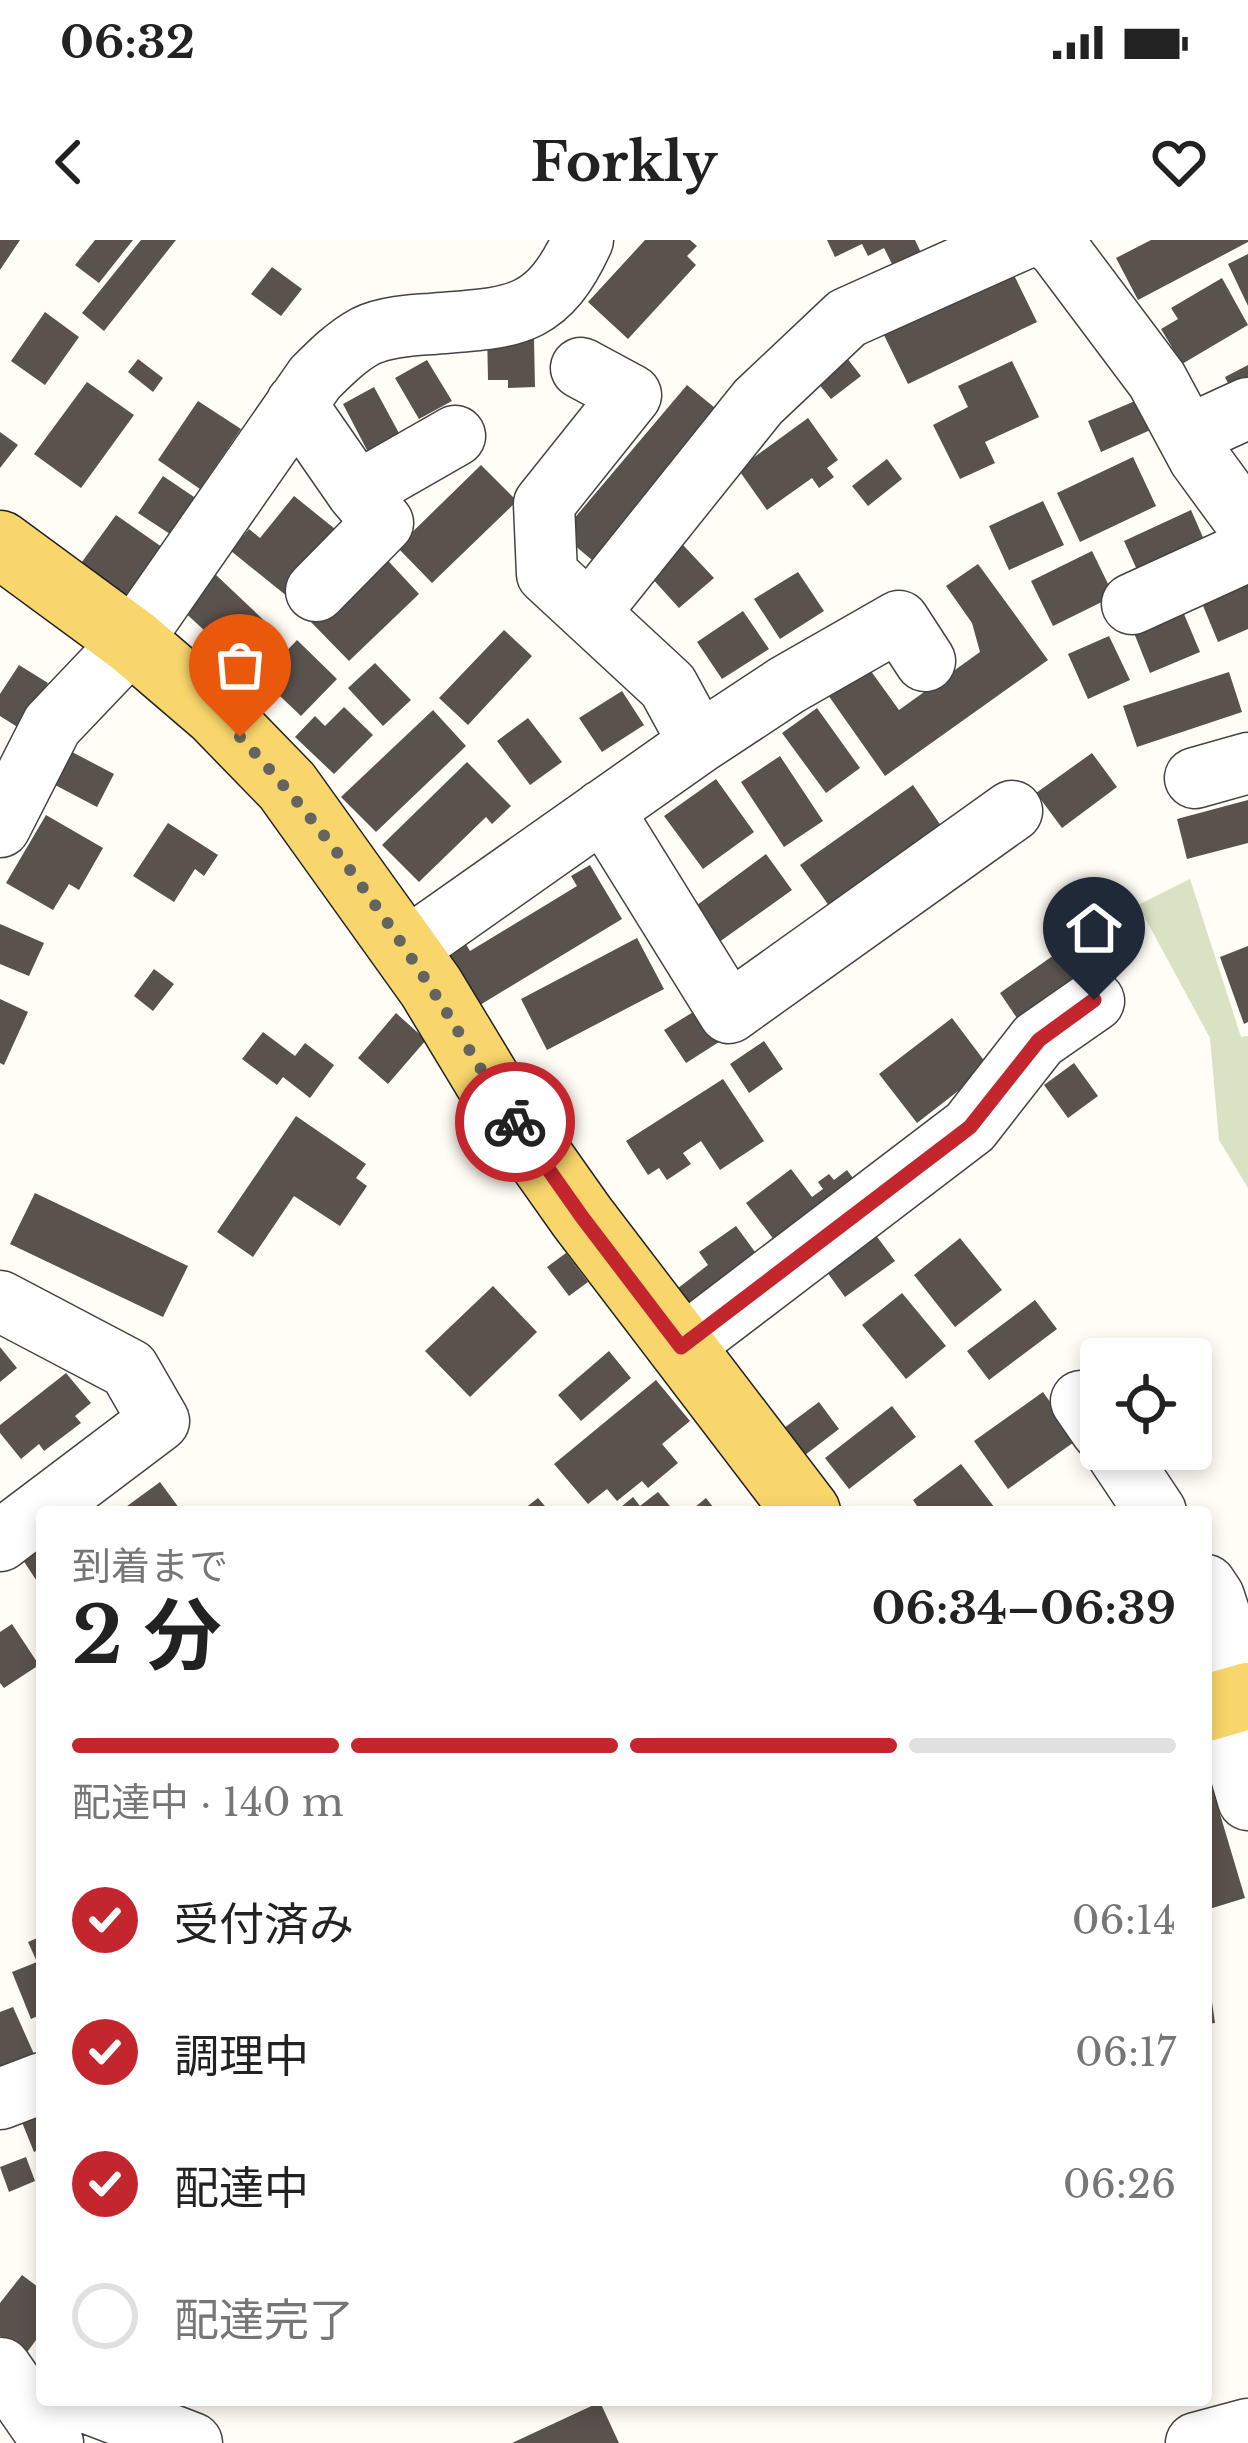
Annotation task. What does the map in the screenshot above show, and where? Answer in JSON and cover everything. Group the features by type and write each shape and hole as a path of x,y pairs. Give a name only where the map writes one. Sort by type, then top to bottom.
{"main road":[{"path":"0,544 132,641 216,713 287,787 431,987 498,1098 582,1217 802,1506"}],"street":[{"path":"0,827 52,725 132,641 326,367 368,335 411,325 503,316 539,304 558,286 583,240"},
{"path":"589,614 758,402 847,319 1050,242 1157,380 1199,458 1248,525"},
{"path":"581,368 631,395 544,504 547,574 668,686 699,743"},
{"path":"296,404 383,523 316,590"},
{"path":"1187,436 1248,408"},
{"path":"357,491 454,436"},
{"path":"1132,604 1248,550"},
{"path":"405,950 787,685 912,641"},
{"path":"604,810 729,1013 1012,812"},
{"path":"681,1347 970,1127 1039,1040 1094,1000"},
{"path":"0,1301 129,1369 159,1421 46,1506"},
{"path":"1128,1470 1152,1506"},
{"path":"0,1541 36,1514"},
{"path":"1212,1594 1248,1800"},
{"path":"0,2099 36,2085"},
{"path":"1,2367 36,2382"},
{"path":"1,2367 53,2443"},
{"path":"96,2406 192,2443"},
{"path":"1196,2443 1248,2428"}],"green space":[{"path":"1190,879 1241,1037 1248,1036 1248,1188 1219,1140 1210,1038 1138,905"}],"building":[{"path":"0,240 20,240 0,270"},
{"path":"95,240 133,240 99,283 75,265"},
{"path":"141,240 176,240 104,331 82,313"},
{"path":"645,240 690,240 697,246 687,256 696,265 628,339 588,302"},
{"path":"827,240 915,240 926,263 898,276 884,248 868,256 862,244 835,257"},
{"path":"1151,240 1248,242 1138,300 1116,258"},
{"path":"1248,254 1248,306 1228,264"},
{"path":"1009,265 1037,322 908,384 880,327"},
{"path":"272,267 302,289 281,316 251,294"},
{"path":"1222,278 1248,325 1182,364 1161,329 1178,319 1171,308"},
{"path":"45,312 79,337 45,385 11,361"},
{"path":"487,330 534,339 535,387 508,388 508,380 488,380"},
{"path":"843,353 861,376 831,399 813,377"},
{"path":"138,359 163,378 153,392 128,372"},
{"path":"427,360 452,401 419,419 395,378"},
{"path":"1012,361 1039,417 985,442 995,463 960,479 933,425 968,407 958,386"},
{"path":"1248,365 1248,387 1234,395 1225,377"},
{"path":"87,382 134,415 81,488 34,454"},
{"path":"687,385 731,421 604,570 561,534"},
{"path":"374,387 400,435 368,452 343,404"},
{"path":"1142,398 1155,428 1101,452 1088,421"},
{"path":"198,401 241,429 200,489 158,460"},
{"path":"808,418 838,460 827,468 834,477 819,488 812,478 767,510 738,469"},
{"path":"0,432 18,445 0,468"},
{"path":"1133,457 1156,506 1080,542 1057,493"},
{"path":"887,459 902,479 868,506 852,486"},
{"path":"481,465 517,501 432,583 397,547"},
{"path":"163,476 197,499 173,536 138,513"},
{"path":"294,496 340,533 288,597 231,551 249,529 260,538"},
{"path":"1043,501 1064,545 1009,570 989,526"},
{"path":"1191,510 1209,551 1142,581 1124,541"},
{"path":"116,515 172,554 135,605 79,566"},
{"path":"683,545 714,578 679,608 649,575"},
{"path":"379,551 419,594 349,661 308,619"},
{"path":"1092,551 1114,596 1053,626 1031,581"},
{"path":"978,564 1048,660 885,776 828,695 868,667 899,710 980,652 972,623 946,586"},
{"path":"798,572 824,611 780,639 754,599"},
{"path":"215,574 272,628 240,663 181,609"},
{"path":"1248,575 1248,629 1218,642 1199,596"},
{"path":"1181,607 1200,652 1150,673 1132,628"},
{"path":"743,611 769,649 722,679 697,642"},
{"path":"504,630 532,656 468,725 439,698"},
{"path":"1109,636 1130,680 1088,699 1068,654"},
{"path":"297,640 337,679 301,716 261,678"},
{"path":"375,663 411,700 383,726 348,688"},
{"path":"19,665 48,683 19,728 0,716 0,694"},
{"path":"1229,672 1242,712 1137,747 1123,706"},
{"path":"622,691 644,725 602,752 579,718"},
{"path":"344,707 373,735 334,774 295,737 315,716 325,726"},
{"path":"817,708 860,768 826,793 782,733"},
{"path":"433,710 466,746 376,832 341,797"},
{"path":"528,718 562,762 530,785 497,741"},
{"path":"72,752 114,774 97,807 55,785"},
{"path":"1092,753 1117,787 1062,828 1036,793"},
{"path":"780,756 823,821 784,847 741,782"},
{"path":"467,762 511,806 492,824 486,817 419,882 382,845"},
{"path":"716,779 754,832 703,869 664,816"},
{"path":"913,785 944,830 832,910 800,865"},
{"path":"1248,800 1248,843 1187,859 1177,819"},
{"path":"46,815 103,848 79,890 69,884 53,910 6,883"},
{"path":"168,823 218,855 204,876 195,869 174,902 133,876"},
{"path":"766,854 792,890 715,945 689,911"},
{"path":"590,865 622,919 480,1005 446,951 464,941 470,951 577,886 571,876"},
{"path":"0,924 44,943 29,976 0,964"},
{"path":"637,938 664,989 547,1050 521,999"},
{"path":"1074,941 1098,976 1023,1027 1000,993"},
{"path":"1248,946 1248,1022 1244,1024 1220,957"},
{"path":"154,969 174,984 153,1011 134,996"},
{"path":"0,999 28,1012 4,1065 0,1063"},
{"path":"698,1009 719,1042 686,1063 664,1030"},
{"path":"396,1013 426,1040 388,1084 358,1058"},
{"path":"952,1018 989,1067 917,1123 879,1074"},
{"path":"263,1032 295,1056 305,1043 334,1065 310,1098 283,1077 277,1085 242,1059"},
{"path":"764,1041 783,1069 749,1093 730,1064"},
{"path":"1074,1063 1098,1096 1068,1118 1044,1085"},
{"path":"723,1079 764,1141 720,1170 701,1141 683,1153 691,1164 667,1180 659,1168 648,1175 626,1141"},
{"path":"296,1116 366,1164 356,1178 367,1186 340,1226 294,1196 253,1257 217,1232"},
{"path":"791,1169 812,1197 823,1189 818,1182 829,1174 834,1180 847,1170 861,1189 781,1249 746,1203"},
{"path":"35,1193 188,1266 163,1317 10,1244"},
{"path":"736,1226 766,1267 694,1321 673,1292 708,1265 699,1252"},
{"path":"869,1226 895,1261 845,1297 819,1261"},
{"path":"960,1238 1002,1290 955,1327 914,1275"},
{"path":"566,1253 588,1282 569,1296 547,1267"},
{"path":"493,1286 537,1332 470,1397 425,1351"},
{"path":"902,1293 946,1346 906,1379 862,1325"},
{"path":"1035,1300 1057,1329 989,1380 967,1351"},
{"path":"0,1347 17,1368 0,1382"},
{"path":"609,1351 631,1378 581,1421 558,1395"},
{"path":"66,1373 91,1403 75,1416 81,1423 44,1451 39,1444 21,1459 0,1433 0,1425"},
{"path":"656,1380 690,1421 662,1444 678,1463 648,1488 642,1481 617,1501 607,1489 588,1504 554,1464"},
{"path":"1043,1392 1077,1440 1008,1489 974,1441"},
{"path":"819,1402 839,1429 805,1455 784,1428"},
{"path":"892,1406 916,1437 849,1489 825,1458"},
{"path":"961,1464 993,1506 917,1506 913,1500"},
{"path":"160,1482 178,1506 127,1506"},
{"path":"658,1492 670,1506 640,1506"},
{"path":"36,1551 36,1580 23,1560"},
{"path":"12,1624 36,1660 36,1667 4,1688 0,1683 0,1632"},
{"path":"1212,1787 1245,1898 1212,1908"},
{"path":"36,1962 36,2017 31,2019 12,1972"},
{"path":"13,2007 34,2054 0,2069 0,2012"},
{"path":"36,2102 34,2152 17,2110"},
{"path":"26,2157 35,2181 9,2192 0,2167"},
{"path":"22,2275 36,2286 36,2340 25,2355 0,2336 0,2303"},
{"path":"591,2406 602,2406 619,2443 512,2443"}],"way so far":[{"path":"240,737 287,787 363,890 431,987 515,1122"}],"route":[{"path":"515,1122 681,1347 970,1127 1039,1040 1094,1000"}]}
